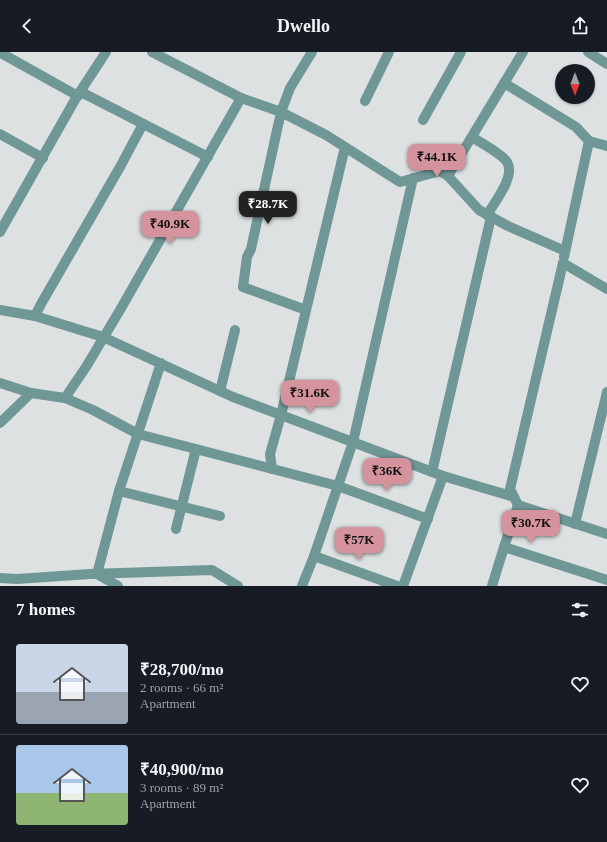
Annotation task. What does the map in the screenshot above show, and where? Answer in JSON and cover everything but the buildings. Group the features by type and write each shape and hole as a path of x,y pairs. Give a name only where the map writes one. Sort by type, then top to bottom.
{"street":[{"path":"0,232 79,94 106,52"},
{"path":"152,52 241,98 281,112 326,135 400,182 440,171 448,176 479,210 508,226 565,251"},
{"path":"306,310 243,287 247,257 251,249 281,112 290,88 312,52"},
{"path":"365,101 389,52"},
{"path":"423,120 461,52"},
{"path":"448,176 523,52"},
{"path":"588,52 607,64"},
{"path":"1,53 79,94 208,157"},
{"path":"504,83 576,127 589,141 607,146"},
{"path":"65,398 104,337 241,98"},
{"path":"35,316 143,124"},
{"path":"0,134 43,158"},
{"path":"432,472 489,216 508,179 508,163 500,155 472,137"},
{"path":"492,586 516,501 510,490 563,263 589,141"},
{"path":"272,469 270,454 281,415 345,147"},
{"path":"302,586 314,556 353,442 413,178"},
{"path":"563,263 607,289"},
{"path":"0,310 35,316 104,337 220,391 281,415 432,472 516,501 575,524 607,534"},
{"path":"220,391 235,330"},
{"path":"97,574 119,491 161,363"},
{"path":"0,383 31,393 65,398 93,410 138,434 338,486 428,519"},
{"path":"575,524 607,392"},
{"path":"0,423 31,393"},
{"path":"176,529 196,449"},
{"path":"403,586 443,476"},
{"path":"119,491 220,516"},
{"path":"504,546 607,580"},
{"path":"314,556 397,586"},
{"path":"0,578 16,582 97,574 212,570 238,586"},
{"path":"97,574 118,586"}]}
